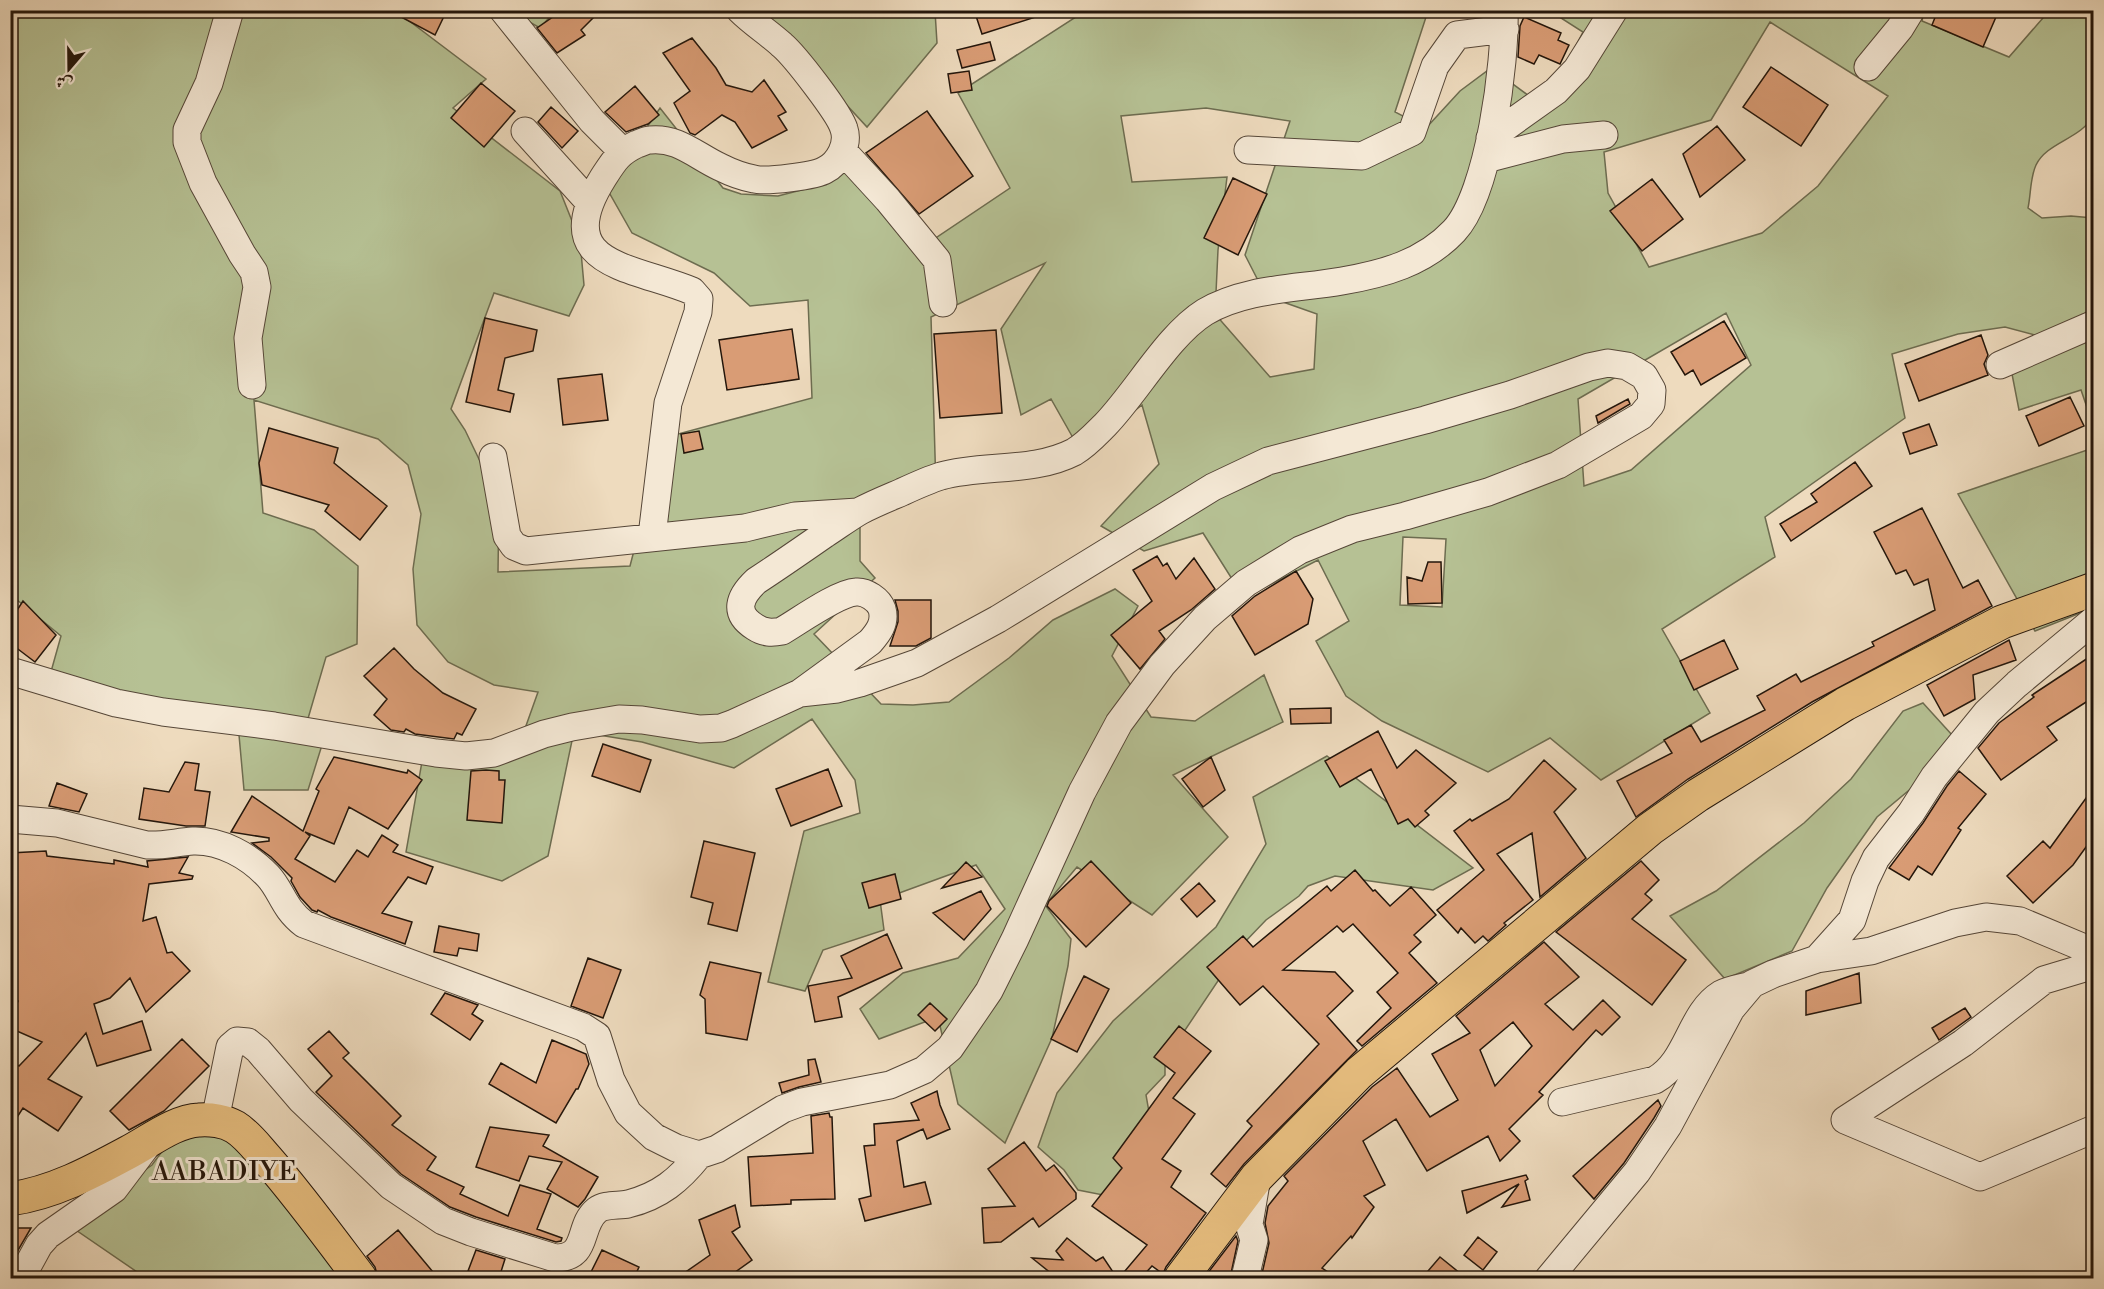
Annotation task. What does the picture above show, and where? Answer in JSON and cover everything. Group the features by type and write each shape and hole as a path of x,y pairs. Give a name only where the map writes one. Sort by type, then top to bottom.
{"main road":[{"path":"1182,1278 1257,1177 1359,1073 1550,911 1660,822 1698,795 1845,704 2002,622 2094,590"},
{"path":"10,1199 25,1197 62,1185 100,1168 182,1123 215,1120 233,1126 246,1136 290,1186 360,1278"}],"street":[{"path":"230,10 209,83 187,130 188,142 203,183 254,272 257,287 248,338 252,385"},
{"path":"503,10 592,121 622,151"},
{"path":"652,537 668,403 698,312 699,299 692,291 626,269 607,260 594,250 586,240 584,225 596,190 622,151 648,140 674,141 721,168 756,180 817,174 832,167 843,152 844,129 832,108 784,46 740,10"},
{"path":"1488,149 1556,91 1577,69 1614,10"},
{"path":"1869,67 1900,28 1911,10"},
{"path":"10,670 116,703 163,712 274,726 466,756 494,753 544,734 619,719 642,720 700,729 721,728 800,693 870,642 879,632 883,620 881,608 872,598 857,592 844,595 782,631 771,633 759,630 745,620 740,612 741,601 747,589 756,581 859,512 938,477 969,471 1046,463 1073,452 1088,442 1124,405 1179,333 1204,312 1245,296 1377,275 1407,264 1439,244 1456,230 1466,214 1488,149 1504,20 1456,35 1435,66 1412,132 1362,156 1248,150"},
{"path":"525,131 590,203"},
{"path":"1488,149 1604,135"},
{"path":"843,152 888,200 937,260 943,303"},
{"path":"2000,365 2094,324"},
{"path":"215,1120 230,1047 237,1041 248,1042 258,1050 301,1100 391,1186 443,1221 555,1258 567,1258 574,1253 595,1211 603,1207 628,1204 655,1194 682,1176 699,1155 717,1149 783,1109 802,1102 890,1085 924,1070 950,1048 988,991 1015,939 1082,792 1119,723 1162,665 1205,618 1246,583 1300,550 1352,529 1488,492 1558,465 1641,416 1651,404 1652,390 1644,375 1627,366 1608,363 1589,367 1510,395 1425,420 1268,461 1213,487 998,619 917,663 837,690 800,693"},
{"path":"493,457 507,536 514,546 526,551 746,528 795,516 859,512"},
{"path":"1817,959 1852,920 1865,881 1876,858 1911,813 1934,777 1987,712 2094,620"},
{"path":"10,819 57,823 147,844 194,841 213,842 231,848 269,877 286,906 304,924 583,1027 597,1036 611,1080 628,1113 654,1137 676,1148 699,1155"},
{"path":"1562,1102 1655,1080 1666,1074 1705,1010 1720,994 1817,959 1871,951 1955,922 1986,916 2020,921 2094,952"},
{"path":"2094,965 2044,980 1963,1043 1845,1120 1980,1177 2094,1129"},
{"path":"1549,1278 1638,1172 1668,1126 1731,1009 1752,984"},
{"path":"21,1278 39,1245 48,1235 114,1189 151,1140"},
{"path":"1245,1278 1254,1240 1249,1224 1257,1177"}],"green space":[{"path":"10,11 396,11 486,79 453,108 560,191 580,241 584,285 569,316 494,293 451,409 465,430 499,501 498,572 630,566 663,438 812,398 808,300 750,306 714,273 632,233 606,187 660,108 723,188 741,194 778,196 813,187 843,170 934,239 1010,188 958,93 1085,11 1428,11 1395,112 1426,128 1460,91 1491,68 1544,107 1583,32 1550,11 1924,11 1922,21 2009,57 2049,11 2093,11 2093,116 2081,130 2041,157 2033,175 2028,208 2042,218 2071,216 2093,218 2093,425 2081,390 2019,410 2012,374 2054,340 2005,327 1958,334 1892,354 1905,418 1765,517 1775,557 1662,629 1710,713 1601,780 1550,738 1488,772 1382,721 1346,696 1316,641 1349,621 1318,560 1244,598 1203,533 1144,551 1101,526 1159,464 1142,405 1081,452 1051,399 1021,415 1001,329 1045,263 931,317 936,489 860,524 860,561 875,578 814,634 881,704 913,705 949,702 1009,658 1053,620 1115,589 1138,606 1112,656 1151,717 1195,721 1264,675 1283,722 1173,775 1228,837 1152,915 1077,867 1045,905 1071,939 1068,966 1052,1038 1005,1143 958,1104 938,1017 879,1039 860,1009 903,973 958,958 1005,909 976,865 880,900 884,930 823,950 805,991 768,982 804,831 860,813 855,780 812,719 734,768 642,742 574,731 548,856 502,881 406,852 423,756 517,751 538,692 494,685 448,662 417,625 413,569 421,514 408,465 378,439 254,400 263,513 314,530 358,566 357,644 326,657 302,739 322,745 308,790 244,790 238,724 47,686 61,636 11,595","holes":["1770,22 1888,96 1818,186 1762,233 1649,267 1608,193 1604,152 1711,120","1206,108 1290,121 1245,255 1266,296 1317,314 1314,369 1270,377 1215,314 1218,250 1227,177 1132,182 1121,116","1726,313 1751,365 1631,470 1584,486 1578,399","1403,537 1446,539 1442,607 1400,605"]},
{"path":"510,11 555,11 540,28"},
{"path":"750,11 935,11 937,43 867,127 784,37"},
{"path":"2093,448 2093,608 2035,631 1958,494"},
{"path":"1923,703 1962,746 1877,817 1827,888 1792,951 1725,979 1670,916 1716,891 1804,823 1851,779 1903,711"},
{"path":"1327,756 1473,868 1433,890 1335,876 1308,886 1299,896 1266,920 1242,945 1165,1060 1165,1075 1146,1095 1152,1129 1103,1195 1078,1190 1064,1170 1038,1147 1057,1093 1113,1021 1216,927 1266,844 1253,797"},
{"path":"221,1127 360,1278 138,1278 140,1274 70,1226 152,1165 166,1146"}],"building":[{"path":"388,10 447,10 435,35"},
{"path":"563,10 601,10 581,30 585,35 557,53 537,28"},
{"path":"974,10 1045,10 1045,14 982,34"},
{"path":"1938,10 1999,10 1983,47 1932,25"},
{"path":"1524,17 1561,33 1558,40 1569,45 1560,64 1539,55 1534,64 1518,57 1520,26"},
{"path":"692,38 716,68 726,85 752,92 764,80 786,112 778,116 787,130 752,148 735,122 722,115 695,135 690,133 674,103 690,91 663,53"},
{"path":"990,42 995,60 962,68 957,50"},
{"path":"1771,67 1828,105 1801,146 1743,107"},
{"path":"969,71 972,90 951,93 948,74"},
{"path":"481,83 515,111 484,147 451,118"},
{"path":"635,86 659,115 648,124 626,132 605,112"},
{"path":"551,107 578,131 562,148 538,122"},
{"path":"927,111 973,176 919,214 866,153"},
{"path":"1717,126 1745,160 1700,197 1683,154"},
{"path":"1233,178 1267,194 1238,255 1204,238"},
{"path":"1652,179 1683,219 1642,251 1610,211"},
{"path":"485,318 537,330 533,351 505,358 498,390 514,394 510,412 466,402"},
{"path":"1724,321 1746,358 1701,385 1693,370 1685,375 1671,352"},
{"path":"792,329 799,379 727,390 719,340"},
{"path":"996,330 1002,413 940,418 934,334"},
{"path":"1981,335 1988,355 1984,364 1988,375 1919,401 1905,364"},
{"path":"602,374 608,420 563,425 558,379"},
{"path":"2070,397 2084,426 2039,446 2026,416"},
{"path":"1628,399 1630,404 1598,423 1596,416"},
{"path":"1929,424 1937,445 1910,454 1903,433"},
{"path":"269,428 338,448 334,463 387,506 360,540 325,511 329,505 262,485 259,463"},
{"path":"699,431 703,449 684,453 681,434"},
{"path":"1855,462 1872,486 1791,541 1780,524 1817,502 1811,494"},
{"path":"1922,508 1963,588 1978,580 1992,606 1812,702 1688,779 1636,817 1617,781 1672,753 1664,740 1691,725 1701,742 1765,710 1757,696 1796,674 1801,682 1874,646 1872,642 1935,610 1928,579 1914,585 1906,570 1896,574 1874,532"},
{"path":"1157,556 1163,566 1167,563 1176,579 1194,558 1215,589 1191,610 1159,631 1165,639 1140,669 1111,635 1152,601 1133,570"},
{"path":"1428,562 1441,562 1442,603 1408,604 1407,577 1422,581"},
{"path":"1296,571 1313,599 1308,624 1255,655 1232,616 1255,596"},
{"path":"895,600 931,600 931,638 916,646 890,646 898,622"},
{"path":"23,601 56,635 35,662 10,643 10,621"},
{"path":"1724,640 1738,669 1694,690 1680,661"},
{"path":"2009,640 2016,660 1973,675 1975,699 1944,716 1927,685"},
{"path":"394,648 414,669 443,693 476,709 462,735 457,733 454,739 415,734 406,729 404,732 391,730 374,715 387,699 364,676"},
{"path":"2094,654 2094,697 2047,727 2057,740 2001,780 1978,748 1999,723 2034,697 2032,695"},
{"path":"1331,708 1331,723 1291,724 1290,709"},
{"path":"1378,731 1397,768 1416,750 1456,783 1425,811 1429,815 1415,827 1408,819 1398,824 1371,769 1340,787 1325,761"},
{"path":"603,744 651,760 640,792 592,776"},
{"path":"334,757 407,773 408,770 422,780 388,829 349,807 334,844 305,832 310,836 295,859 335,882 357,850 368,857 382,835 398,845 393,852 433,867 426,884 408,877 382,913 412,922 405,944 318,910 317,912 312,910 300,897 291,881 292,878 271,857 252,843 269,841 269,838 231,832 252,796 303,831 319,791 316,789"},
{"path":"1211,757 1225,790 1203,807 1182,779"},
{"path":"1544,760 1576,789 1554,812 1586,858 1540,897 1532,833 1497,854 1533,900 1504,923 1506,925 1488,941 1483,936 1475,943 1461,928 1458,933 1437,910 1484,870 1454,831 1470,819 1472,821 1509,799"},
{"path":"185,762 199,764 195,790 210,792 205,826 186,826 139,819 144,788 169,792"},
{"path":"828,769 842,806 791,826 776,789"},
{"path":"471,771 499,771 499,780 505,780 502,823 467,820"},
{"path":"1959,771 1986,794 1958,828 1961,830 1932,875 1918,866 1909,880 1889,868"},
{"path":"57,783 87,794 79,812 49,806"},
{"path":"2094,787 2094,836 2073,865 2033,903 2007,876 2043,841 2050,848"},
{"path":"704,841 755,853 737,931 708,924 713,903 691,897"},
{"path":"46,851 47,856 114,864 114,860 148,867 147,861 188,857 179,873 193,876 192,879 149,884 143,921 156,917 167,953 172,952 190,971 146,1012 130,978 110,998 94,1004 103,1034 142,1021 151,1050 97,1066 86,1033 48,1079 82,1097 58,1131 23,1108 10,1128 10,1060 19,1066 42,1042 10,1028 10,1020 18,1001 10,1000 10,853"},
{"path":"1091,861 1131,903 1086,947 1047,906 1049,901"},
{"path":"1641,861 1659,880 1645,894 1652,900 1632,919 1686,960 1652,1005 1556,932"},
{"path":"966,862 982,877 942,888"},
{"path":"1355,870 1390,906 1411,887 1436,915 1414,935 1421,942 1409,953 1437,983 1362,1046 1357,1041 1391,1008 1377,992 1398,973 1353,924 1343,932 1337,926 1283,970 1335,972 1353,991 1327,1016 1357,1050 1244,1164 1226,1187 1211,1174 1252,1126 1247,1121 1319,1044 1263,986 1240,1005 1207,967 1243,936 1253,947 1327,886 1331,891"},
{"path":"895,874 901,899 869,908 862,883"},
{"path":"1199,883 1215,901 1197,917 1181,899"},
{"path":"981,891 991,909 964,940 933,913"},
{"path":"439,926 479,934 477,951 459,948 457,956 434,952"},
{"path":"887,934 902,968 838,997 842,1017 815,1022 808,986 852,978 841,956"},
{"path":"1544,942 1579,977 1545,1004 1573,1030 1603,1000 1620,1017 1602,1035 1596,1030 1539,1092 1543,1095 1509,1129 1520,1141 1500,1161 1488,1136 1427,1171 1396,1119 1363,1141 1385,1185 1364,1196 1374,1207 1352,1238 1351,1236 1322,1268 1337,1278 1261,1278 1269,1243 1265,1223 1268,1206 1288,1181 1284,1176 1372,1087 1397,1068 1430,1117 1458,1100 1432,1054 1470,1033 1456,1016","holes":["1513,1022 1532,1046 1495,1086 1480,1050"]},
{"path":"588,958 621,970 603,1018 571,1006"},
{"path":"710,962 761,973 747,1040 706,1033 705,999 700,995"},
{"path":"1859,973 1861,1003 1806,1015 1806,991"},
{"path":"1084,976 1109,989 1077,1052 1051,1039"},
{"path":"445,993 478,1005 472,1014 483,1021 470,1040 431,1014"},
{"path":"930,1003 947,1019 935,1031 918,1015"},
{"path":"1965,1008 1971,1017 1939,1040 1932,1028"},
{"path":"1179,1026 1211,1051 1173,1098 1195,1114 1162,1159 1181,1171 1171,1187 1206,1213 1163,1274 1152,1266 1141,1278 1119,1278 1147,1245 1092,1206 1122,1168 1113,1158 1175,1073 1154,1057"},
{"path":"329,1031 349,1053 343,1058 401,1116 392,1125 436,1157 427,1170 464,1187 460,1194 508,1216 520,1185 551,1194 537,1229 562,1238 561,1241 556,1242 450,1207 401,1174 316,1092 332,1076 308,1049"},
{"path":"182,1039 209,1066 164,1111 129,1130 110,1111"},
{"path":"552,1040 586,1054 589,1064 578,1089 556,1123 489,1084 501,1063 536,1083"},
{"path":"815,1059 821,1082 782,1093 779,1083 809,1075 808,1060"},
{"path":"937,1091 950,1129 927,1139 923,1129 897,1141 904,1187 925,1182 931,1204 865,1221 859,1199 871,1196 864,1146 875,1145 874,1124 919,1120 911,1103"},
{"path":"1658,1100 1661,1106 1654,1118 1624,1163 1594,1199 1573,1176"},
{"path":"829,1113 832,1117 835,1199 791,1200 791,1204 751,1206 748,1157 813,1153 811,1116"},
{"path":"490,1127 549,1135 543,1146 598,1177 585,1199 578,1207 547,1189 562,1162 529,1156 519,1181 476,1167"},
{"path":"1024,1142 1046,1171 1054,1165 1076,1193 1076,1199 1039,1227 1033,1218 1001,1242 984,1243 982,1208 1015,1206 988,1169"},
{"path":"1526,1175 1528,1179 1525,1181 1530,1200 1502,1207 1519,1184 1467,1213 1462,1191"},
{"path":"735,1205 740,1227 732,1232 752,1260 727,1278 677,1278 710,1255 699,1220"},
{"path":"10,1228 31,1228 10,1264"},
{"path":"398,1230 438,1278 378,1278 375,1267 367,1256"},
{"path":"1236,1236 1238,1241 1230,1278 1204,1278"},
{"path":"1478,1237 1497,1252 1483,1270 1464,1255"},
{"path":"1067,1238 1096,1261 1103,1257 1117,1278 1057,1278 1032,1258 1063,1260 1056,1251"},
{"path":"476,1250 505,1259 499,1278 468,1271"},
{"path":"602,1250 639,1267 634,1278 588,1278"},
{"path":"1440,1257 1466,1278 1422,1278"}],"district":[{"name":"AABADIYE","path":"225,1171"}]}
